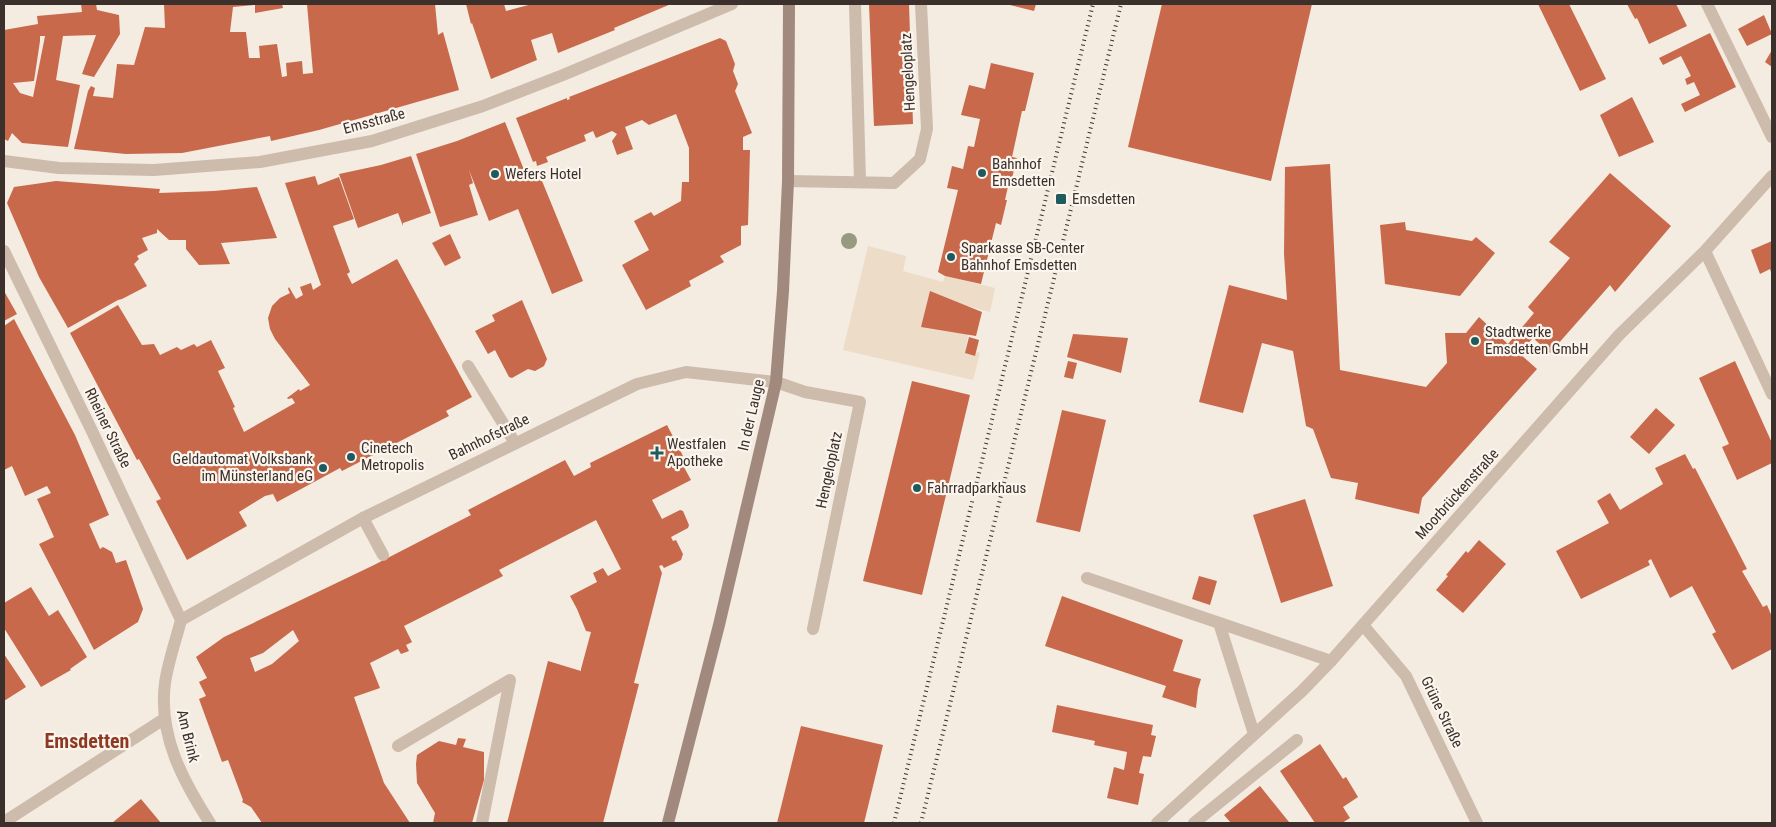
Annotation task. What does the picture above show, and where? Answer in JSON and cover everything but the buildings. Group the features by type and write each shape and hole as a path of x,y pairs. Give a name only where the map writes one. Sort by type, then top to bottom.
{"street":[{"name":"Emsstraße","path":"4,161 60,168 154,170 260,162 372,141 492,103 732,4"},
{"name":"In der Lauge","path":"668,823 719,626 776,382 783,292 788,181 789,4"},
{"path":"855,4 860,182"},
{"name":"Hengeloplatz","path":"788,181 894,183 920,160 927,129 921,4"},
{"path":"1707,4 1772,138"},
{"name":"Moorbrückenstraße","path":"1157,823 1302,691 1331,661 1619,335 1705,251 1772,176"},
{"name":"Rheiner Straße","path":"4,251 181,620"},
{"path":"1705,251 1772,394"},
{"path":"468,366 515,443"},
{"name":"Bahnhofstraße","path":"181,620 363,518 637,384 686,372 776,382"},
{"name":"Hengeloplatz","path":"776,382 806,392 860,402 813,629"},
{"path":"363,518 384,555"},
{"path":"1087,578 1331,661"},
{"name":"Am Brink","path":"181,620 165,683 164,719 177,764 190,793 210,823"},
{"path":"1219,623 1254,734"},
{"name":"Grüne Straße","path":"1363,625 1406,676 1477,823"},
{"path":"398,746 510,680 482,823"},
{"path":"4,822 164,719"},
{"path":"1194,823 1297,740"}],"shaded area":[{"path":"868,246 906,256 903,271 943,282 945,276 995,288 990,312 932,296 968,334 966,349 980,353 973,380 843,350"}],"railway":[{"path":"894,823 1093,4"},
{"path":"921,823 1121,4"}],"place":[{"name":"Bahnhof Emsdetten","path":"982,173"},
{"name":"Wefers Hotel","path":"495,174"},
{"name":"Emsdetten","path":"1061,199"},
{"name":"Sparkasse SB-Center Bahnhof Emsdetten","path":"951,257"},
{"name":"Stadtwerke Emsdetten GmbH","path":"1475,341"},
{"name":"Westfalen Apotheke","path":"657,453"},
{"name":"Cinetech Metropolis","path":"351,457"},
{"name":"Geldautomat Volksbank im Münsterland eG","path":"323,468"},
{"name":"Fahrradparkhaus","path":"917,488"}],"district":[{"name":"Emsdetten","path":"87,741"}]}
